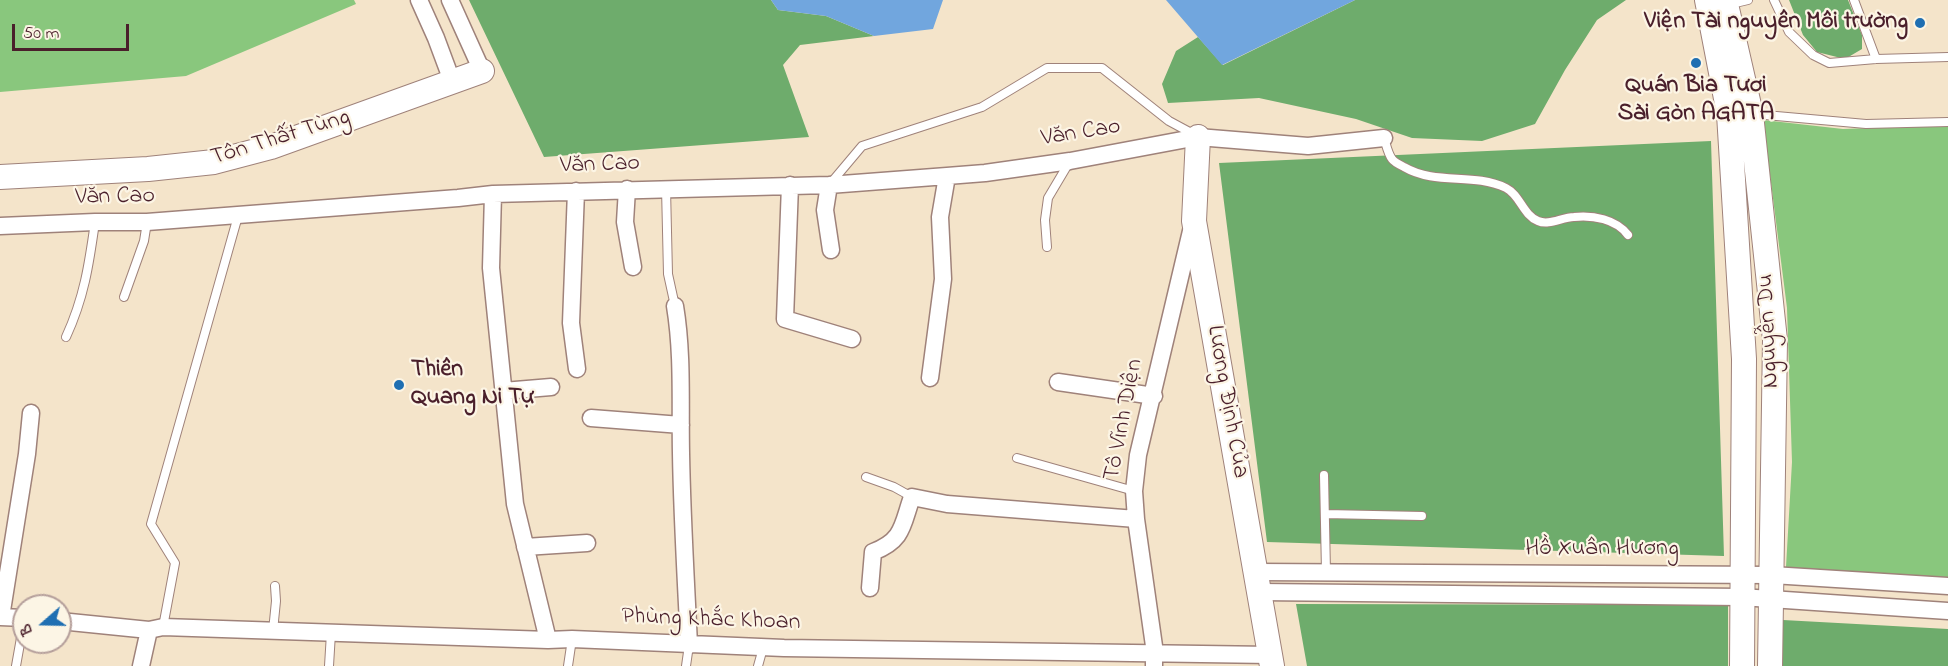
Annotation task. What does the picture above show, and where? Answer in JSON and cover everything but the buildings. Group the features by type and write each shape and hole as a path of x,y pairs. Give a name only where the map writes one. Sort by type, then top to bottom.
{"street":[{"path":"419,0 452,81"},
{"path":"450,0 482,71"},
{"name":"Nguyễn Du","path":"1727,1 1740,114 1775,340 1770,666"},
{"name":"Tôn Thất Tùng","path":"0,177 148,169 214,162 272,147 482,71"},
{"name":"Nguyễn Du","path":"1740,114 1744,359 1742,666"},
{"name":"Văn Cao","path":"0,226 147,222 493,194 829,184 946,176 986,173 1070,161 1198,137 1308,146 1384,138"},
{"name":"Lương Định Của","path":"1198,137 1194,221 1272,661"},
{"path":"930,378 943,279 940,217 946,176"},
{"path":"829,184 825,210 831,250"},
{"path":"790,185 785,319 852,339"},
{"path":"627,189 625,222 633,267"},
{"path":"576,191 571,323 577,369"},
{"path":"493,194 491,268 514,504 548,640"},
{"name":"Tô Vĩnh Diện","path":"1154,660 1134,491 1138,455 1154,396 1194,221"},
{"path":"675,306 680,375 689,645"},
{"path":"1058,382 1154,396"},
{"path":"503,391 551,387"},
{"path":"0,617 27,454 31,413"},
{"path":"591,418 681,425"},
{"path":"870,588 873,552 897,538 912,497 947,504 1136,519"},
{"path":"525,547 587,543"},
{"name":"Hồ Xuân Hương","path":"1258,582 1326,572 1742,586 1771,599 1948,611"},
{"name":"Hồ Xuân Hương","path":"1258,582 1742,586 1772,575 1948,586"},
{"name":"Phùng Khắc Khoan","path":"72,622 156,628 572,639 763,648 1154,660 1272,661"},
{"path":"141,666 156,628"}],"lane":[{"path":"1774,0 1789,32 1813,55 1829,63 1948,57"},
{"path":"1854,0 1876,59"},
{"path":"829,184 862,146 982,107 1047,68 1102,68 1169,121 1198,137"},
{"path":"1740,114 1866,124 1948,122"},
{"path":"1384,138 1392,160 1409,170 1427,177 1478,179 1508,189 1520,200 1528,213 1538,221 1552,222 1573,217 1599,218 1617,224 1628,235"},
{"path":"1047,247 1045,220 1048,198 1070,161"},
{"path":"666,188 668,274 675,306"},
{"path":"156,628 175,563 151,524 238,216"},
{"path":"66,338 78,312 88,274 94,222"},
{"path":"124,297 144,241 147,222"},
{"path":"1017,458 1134,491"},
{"path":"1324,475 1326,572"},
{"path":"866,477 894,487 912,497"},
{"path":"1325,514 1422,516"},
{"path":"273,631 275,586"},
{"path":"329,666 331,633"},
{"path":"568,666 572,639"},
{"path":"686,666 689,645"},
{"path":"758,666 763,648"}],"green space":[{"path":"0,0 354,0 356,4 186,76 0,92"},
{"path":"469,0 771,0 778,10 826,16 874,36 800,45 783,65 809,137 544,157"},
{"path":"1355,0 1626,0 1597,20 1565,70 1535,124 1482,141 1412,138 1356,119 1259,98 1168,103 1162,84 1176,51 1198,37 1223,65"},
{"path":"1789,0 1848,0 1862,35 1862,49 1845,59 1817,52 1803,35"},
{"path":"1763,120 1843,129 1948,125 1948,585 1798,578 1786,567 1792,462 1787,308"},
{"path":"1711,141 1724,556 1267,542 1219,163"},
{"path":"1296,604 1728,605 1728,666 1307,666"},
{"path":"1783,620 1948,629 1948,666 1783,666"}],"water":[{"path":"771,0 943,0 933,29 874,36 826,16 778,10"},
{"path":"1166,0 1355,0 1222,65"}],"place":[{"name":"Viện Tài nguyên Môi trường","path":"1920,23"},
{"name":"Quán Bia Tươi Sài Gòn AGATA","path":"1696,63"},
{"name":"Thiên Quang Ni Tự","path":"399,385"}]}
